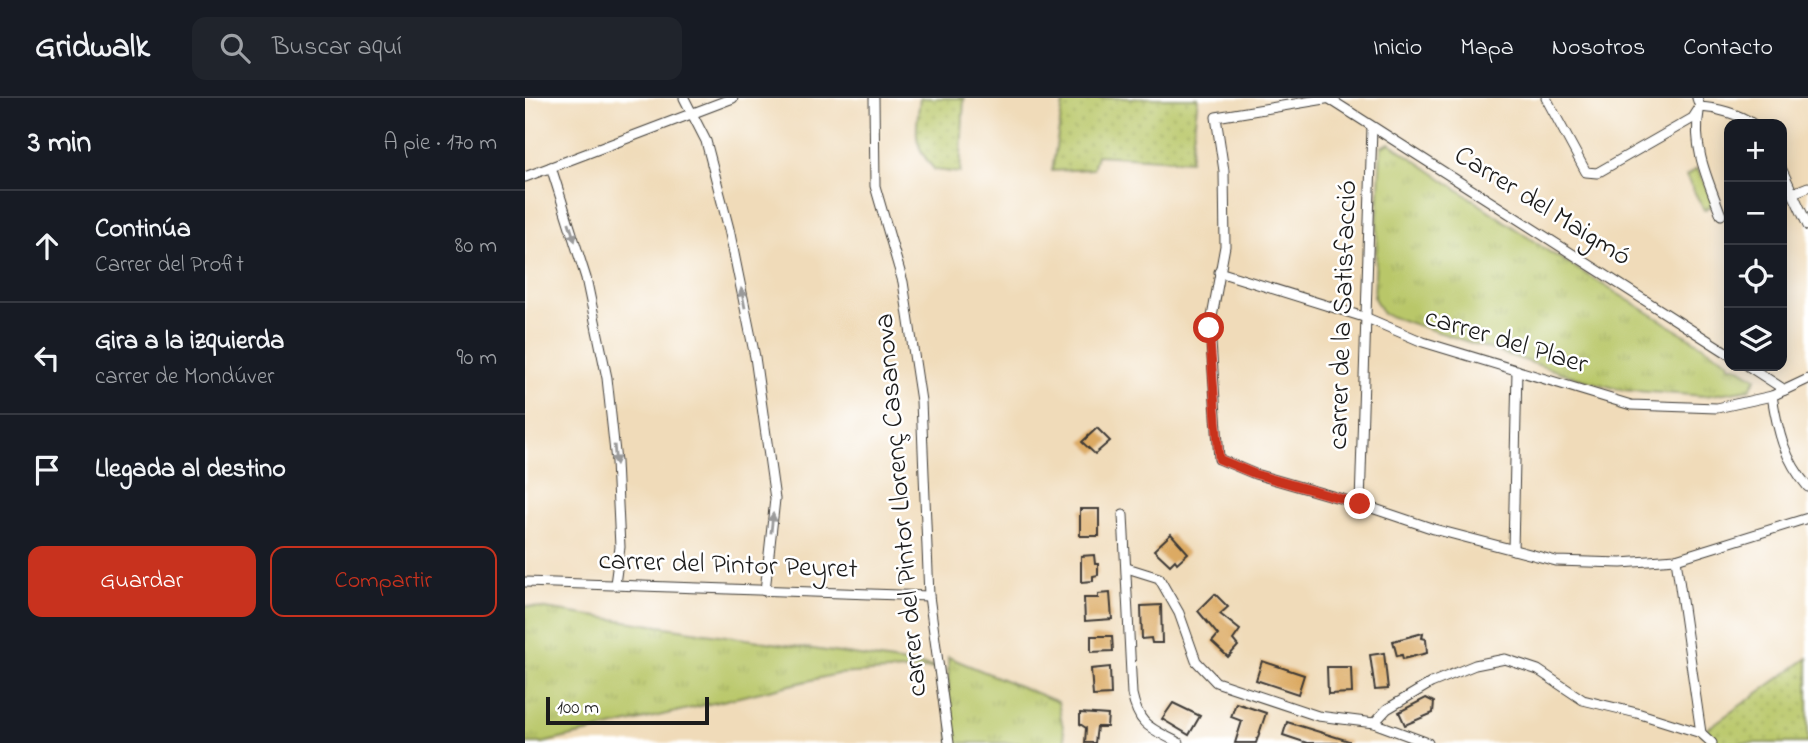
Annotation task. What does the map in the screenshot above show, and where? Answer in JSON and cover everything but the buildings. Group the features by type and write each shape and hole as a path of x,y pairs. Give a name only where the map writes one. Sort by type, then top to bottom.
{"street":[{"path":"684,98 706,141 723,204 755,357 775,499 765,591"},
{"path":"525,177 733,98"},
{"name":"carrer del Pintor Llorenç Casanova","path":"874,98 875,186 903,282 921,401 929,596 949,743"},
{"path":"1330,98 1216,117 1224,171 1226,246 1209,328 1219,459 1255,474 1360,504 1434,529 1556,561 1621,563 1676,559 1808,518"},
{"name":"Carrer del Maigmó","path":"1330,98 1724,351"},
{"path":"1546,98 1586,172 1597,173 1693,118 1698,103"},
{"path":"1698,103 1746,119"},
{"path":"1698,103 1700,160 1721,215"},
{"name":"carrer de la Satisfacció","path":"1360,504 1372,127"},
{"path":"551,167 586,278 607,378 620,547 615,584"},
{"path":"1787,180 1808,226"},
{"path":"1793,193 1808,187"},
{"name":"carrer del Plaer","path":"1219,272 1367,318 1423,342 1631,405 1717,408 1772,397 1785,390"},
{"path":"1513,550 1517,370"},
{"path":"1756,371 1785,390 1808,379"},
{"path":"1772,397 1778,432 1794,470 1808,487"},
{"path":"1123,515 1132,694 1136,713 1147,726 1179,743"},
{"path":"1676,559 1701,733"},
{"path":"1127,568 1159,578 1179,613 1196,662 1216,682 1318,716 1374,723 1428,743"},
{"name":"carrer del Pintor Peyret","path":"525,582 929,596"},
{"path":"1374,723 1387,709 1431,683 1475,665 1505,659 1538,670 1583,700 1701,733 1712,743"}],"green space":[{"path":"920,98 964,98 960,173 935,170 922,152 917,137"},
{"path":"1064,98 1198,98 1190,161 1097,155 1093,169 1052,171"},
{"path":"1390,143 1548,251 1724,359 1724,371 1744,371 1756,378 1750,389 1705,396 1622,390 1383,314 1374,298 1381,147"},
{"path":"1697,169 1715,204 1704,210 1686,176"},
{"path":"525,606 940,668 837,674 543,743 525,743"},
{"path":"948,657 1058,702 1066,743 950,743"},
{"path":"1808,658 1808,743 1712,743 1701,733"}],"route":[{"path":"1209,328 1219,459 1255,474 1360,504"}]}
